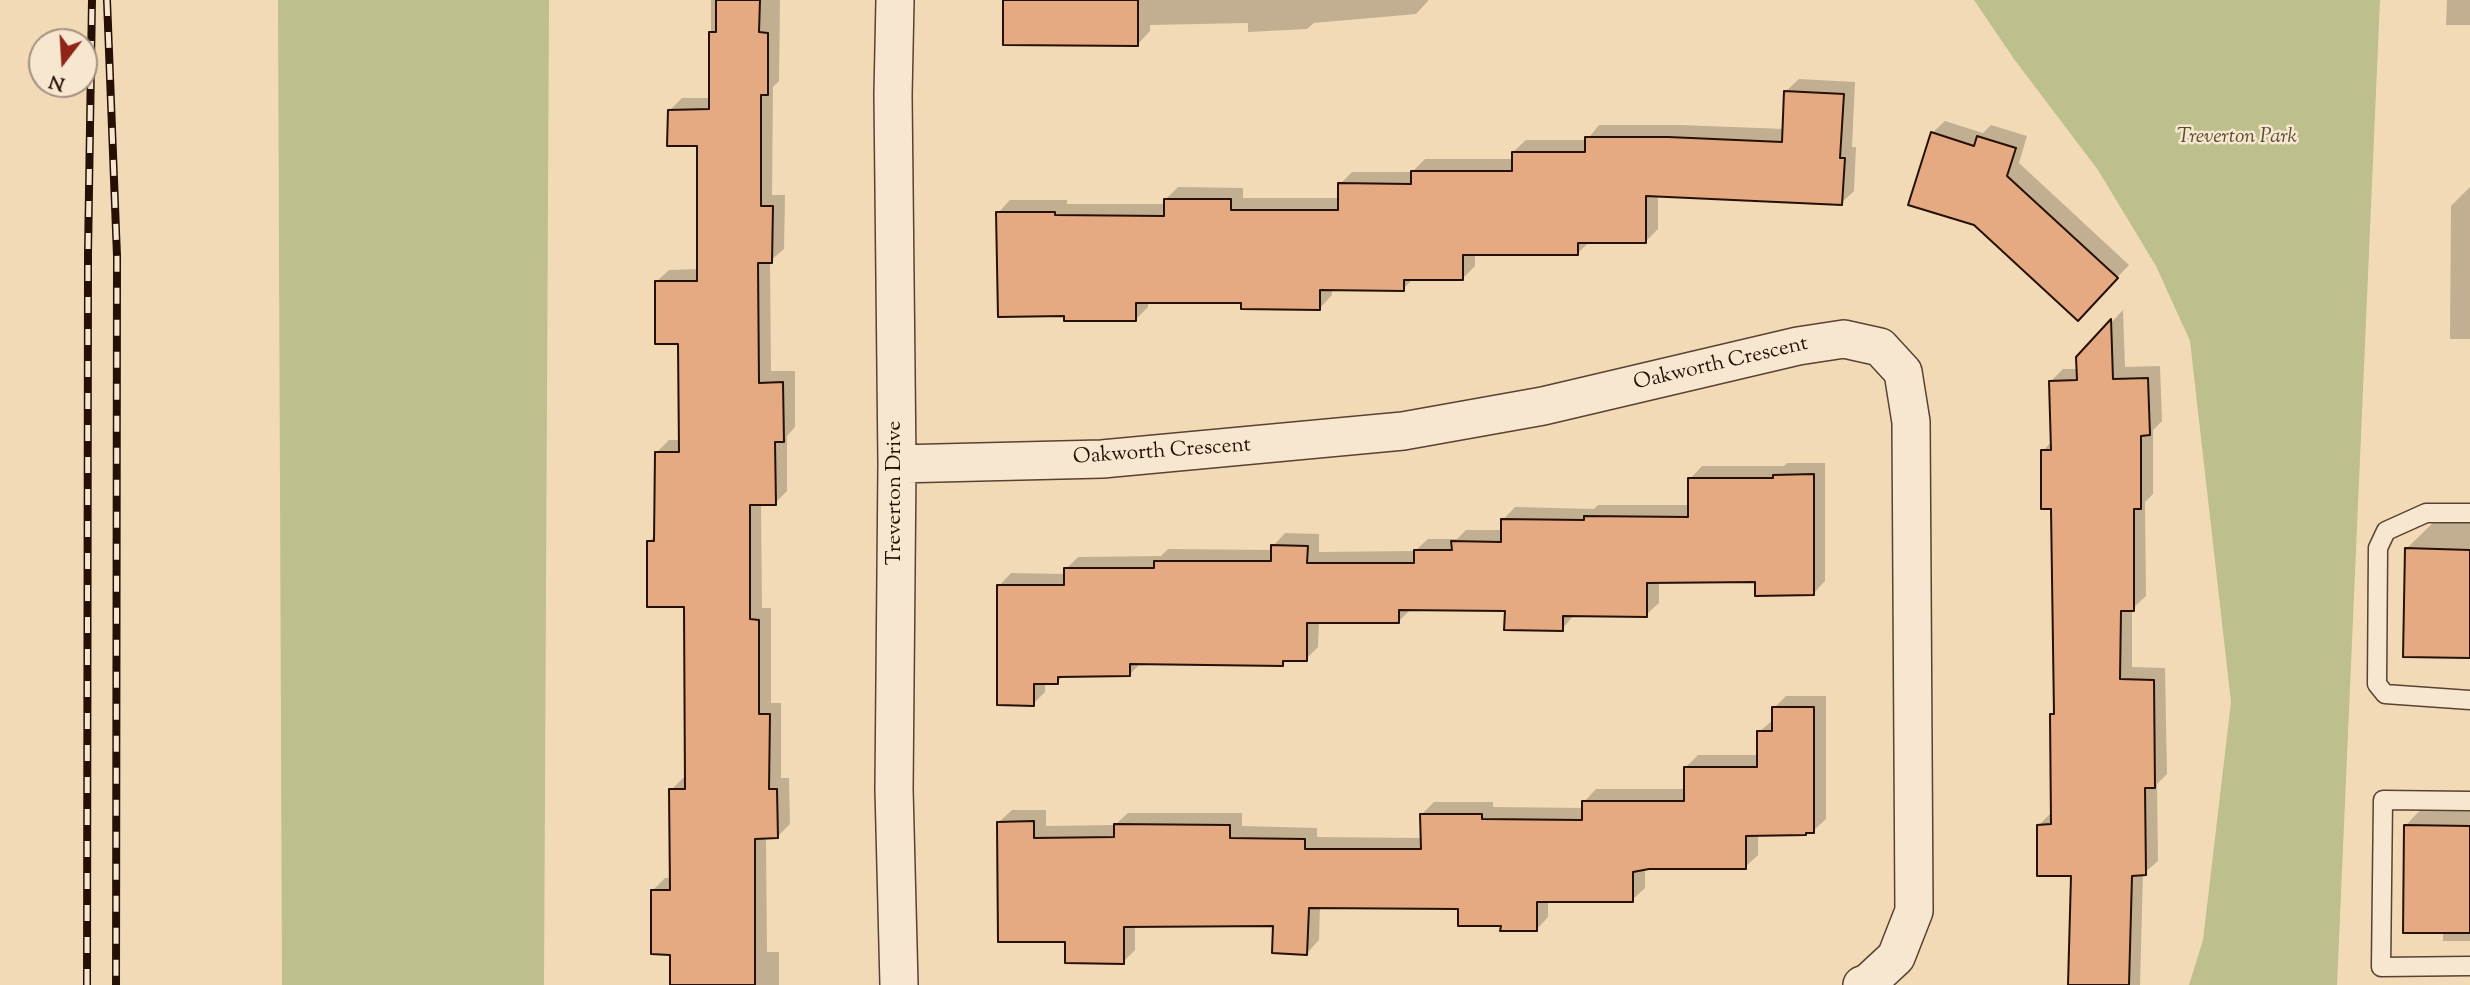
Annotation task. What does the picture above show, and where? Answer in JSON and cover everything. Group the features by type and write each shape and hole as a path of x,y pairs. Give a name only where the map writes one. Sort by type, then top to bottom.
{"street":[{"name":"Treverton Drive","path":"895,0 893,95 897,464 894,789 899,985"},
{"name":"Oakworth Crescent","path":"897,464 1102,459 1403,431 1543,406 1798,346 1844,339 1880,346 1903,372 1911,422 1914,911 1896,957 1868,983 1862,985"}],"lane":[{"path":"2470,513 2426,513 2386,531 2378,548 2377,684 2385,694 2470,700"},
{"path":"2470,801 2383,800 2381,967 2470,966"}],"green space":[{"path":"278,0 549,0 544,985 282,985"},
{"name":"Treverton Park","path":"1974,0 2380,0 2337,985 2189,985 2203,940 2231,702 2190,341 2156,266 2098,170 2014,59"}],"building":[{"path":"716,0 760,0 759,32 768,33 768,95 761,95 761,206 773,206 772,263 758,263 759,383 783,382 784,442 775,442 776,505 750,505 750,619 759,620 759,714 770,714 769,789 777,789 778,838 755,839 755,985 670,985 670,955 651,954 651,890 670,890 669,789 685,789 684,607 647,607 647,541 654,541 655,452 679,452 678,344 655,344 655,281 697,281 697,146 667,146 668,110 709,109 709,32 716,32"},
{"path":"1003,0 1138,0 1138,46 1003,45"},
{"path":"1784,91 1844,94 1840,158 1845,158 1842,205 1646,196 1646,243 1578,243 1578,255 1463,255 1463,280 1404,280 1404,291 1320,290 1320,310 1241,309 1241,303 1136,303 1136,321 1064,321 1064,316 998,317 996,212 1164,216 1164,199 1231,199 1231,210 1338,210 1338,183 1411,184 1411,171 1512,171 1512,152 1585,152 1585,137 1668,137 1782,142"},
{"path":"1931,132 1974,146 1977,136 2016,148 2007,176 2118,278 2078,321 1974,225 1908,205"},
{"path":"2111,319 2113,379 2148,378 2150,435 2141,436 2141,509 2134,509 2134,611 2121,611 2120,679 2154,680 2155,788 2145,788 2146,875 2132,876 2129,985 2068,985 2071,876 2037,876 2037,825 2051,824 2050,714 2054,714 2051,509 2041,509 2041,450 2051,450 2049,381 2077,380 2076,357"},
{"path":"1814,474 1814,595 1755,596 1755,582 1647,583 1647,617 1563,616 1563,631 1504,630 1505,611 1399,610 1399,623 1307,623 1307,661 1283,661 1283,666 1130,664 1130,676 1058,677 1058,684 1034,684 1034,706 997,705 997,585 1064,585 1064,568 1154,568 1154,561 1271,561 1271,545 1308,546 1307,563 1414,563 1414,550 1452,550 1451,541 1501,542 1501,519 1584,520 1584,516 1688,517 1688,478 1773,478 1773,475"},
{"path":"2405,548 2470,550 2470,658 2403,657"},
{"path":"1772,707 1814,707 1814,833 1746,836 1746,869 1649,869 1633,872 1633,902 1537,902 1537,931 1500,931 1501,926 1458,926 1458,909 1309,908 1307,955 1272,953 1273,926 1124,927 1124,964 1065,963 1065,942 998,942 997,822 1034,821 1034,838 1114,837 1114,824 1230,825 1230,838 1305,839 1305,849 1421,849 1420,814 1482,814 1482,819 1582,820 1582,801 1684,801 1684,767 1757,767 1757,731 1772,731"},
{"path":"2404,825 2470,826 2470,933 2403,933"}],"railway":[{"path":"87,985 88,254 92,0"},
{"path":"107,0 117,256 116,985"}]}
